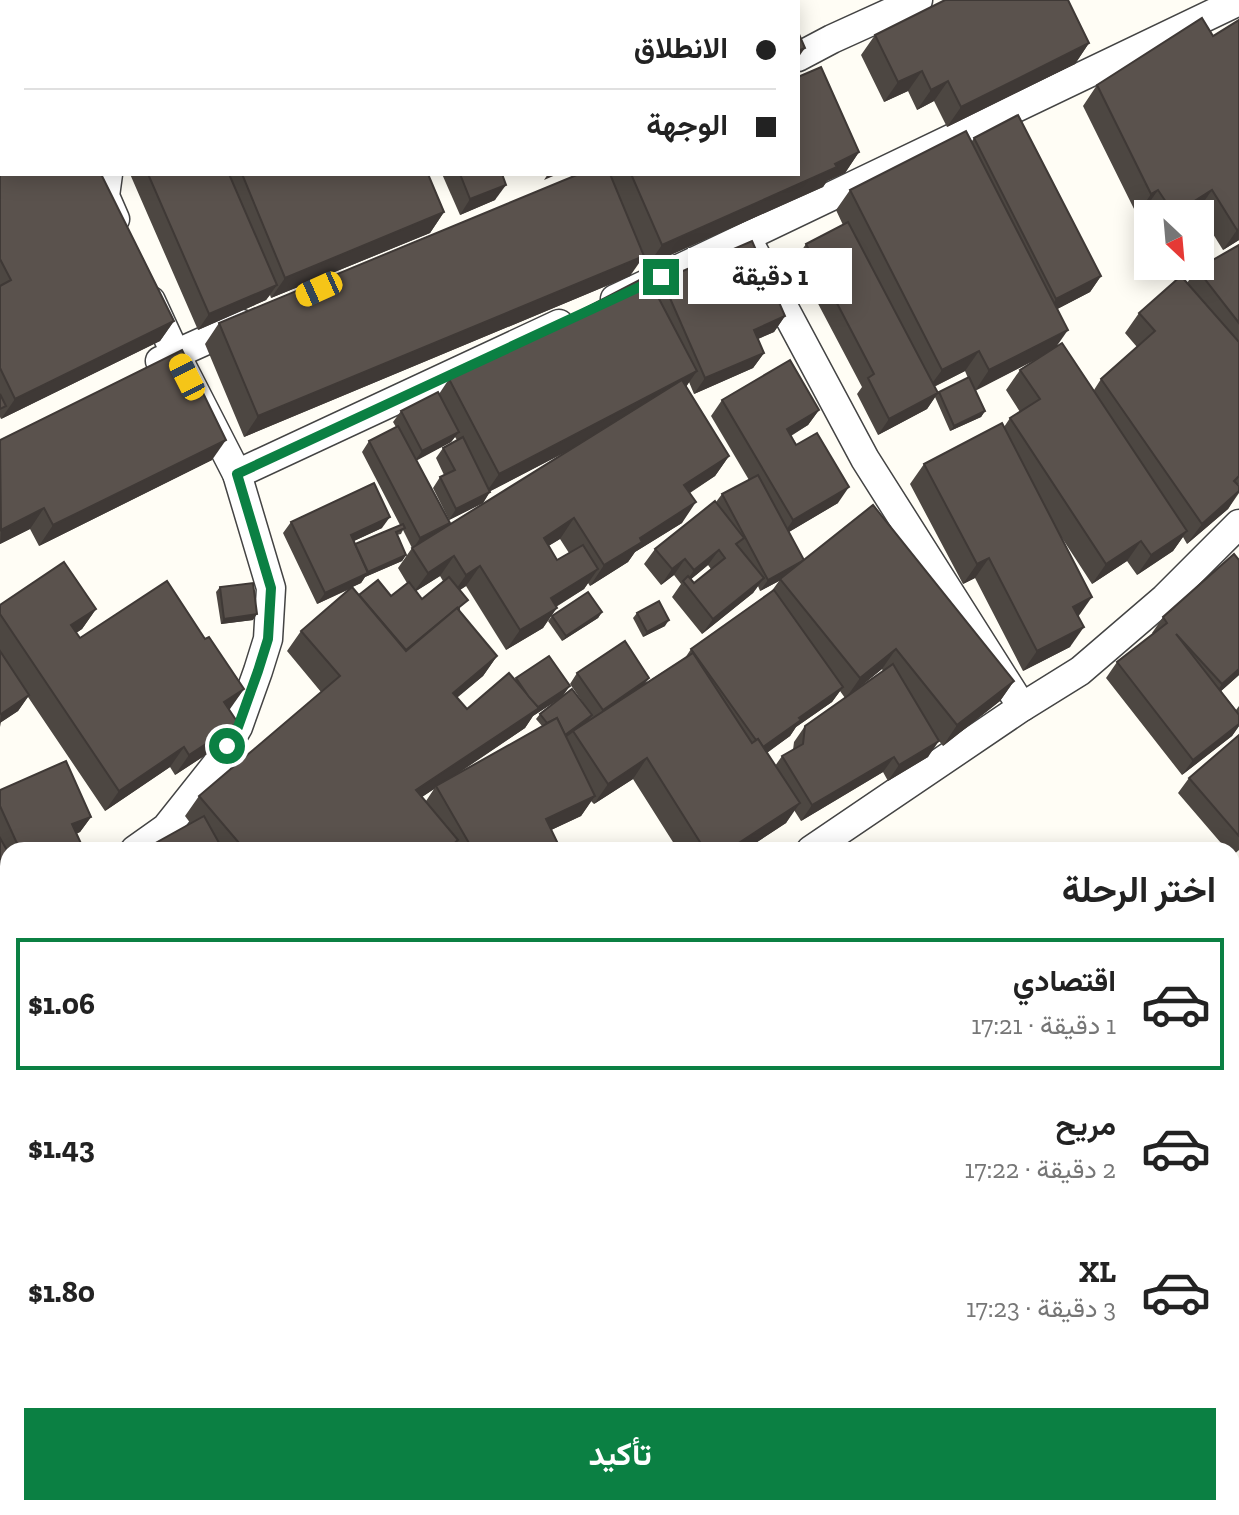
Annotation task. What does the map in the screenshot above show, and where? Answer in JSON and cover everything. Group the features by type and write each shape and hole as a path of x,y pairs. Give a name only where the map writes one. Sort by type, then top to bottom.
{"street":[{"path":"800,56 918,0"},
{"path":"237,474 1229,10"},
{"path":"108,176 105,196 124,239"},
{"path":"746,237 865,459 1022,707"},
{"path":"143,282 175,353 237,474 271,588 268,639 238,727 216,765 166,828 146,842"},
{"path":"135,373 262,315"},
{"path":"823,842 1080,671 1165,598 1239,524"}],"building":[{"path":"945,0 1068,0 1089,43 961,107 948,81 931,90 922,71 898,82 875,35"},
{"path":"1202,18 1213,36 1239,20 1239,229 1212,190 1196,200 1165,200 1158,190 1151,194 1097,85"},
{"path":"821,67 859,152 835,164 837,167 662,245 632,176 800,176 800,76"},
{"path":"1018,115 1101,276 1056,299 974,138"},
{"path":"966,131 1068,330 989,370 979,351 942,370 850,190"},
{"path":"0,176 102,176 174,321 15,399 0,368 0,286 11,280 0,259"},
{"path":"149,176 230,176 277,285 209,314"},
{"path":"243,176 429,176 444,212 285,278"},
{"path":"461,176 503,176 506,185 470,199"},
{"path":"574,176 611,176 644,256 258,416 219,323"},
{"path":"848,222 938,393 889,419 868,378 874,374 806,244"},
{"path":"752,241 785,316 754,330 764,353 705,378 662,280"},
{"path":"1239,245 1239,323 1206,280 1214,280 1214,259"},
{"path":"647,276 697,371 499,474 449,379"},
{"path":"1176,280 1185,280 1239,342 1239,476 1234,481 1239,491 1202,524 1101,379 1155,331 1139,313"},
{"path":"1062,343 1187,531 1151,555 1141,541 1106,564 1010,418 1040,399 1020,370"},
{"path":"182,350 226,440 53,525 44,508 1,530 0,440"},
{"path":"790,360 819,410 787,429 796,445 817,433 849,487 793,520 722,400"},
{"path":"969,377 985,411 954,426 939,392"},
{"path":"682,380 729,456 684,485 696,502 640,538 642,542 604,565 574,518 544,538 557,560 583,545 598,569 551,598 557,608 520,630 480,566 466,575 454,556 428,573 412,548"},
{"path":"438,392 459,432 422,451 401,411"},
{"path":"0,394 6,406 0,409"},
{"path":"1002,423 1092,597 1073,607 1084,627 1037,651 989,558 977,564 924,464"},
{"path":"398,426 450,523 420,538 369,441"},
{"path":"463,437 490,492 456,509 440,477 455,470 443,448"},
{"path":"758,475 804,560 768,580 722,494"},
{"path":"374,483 390,517 351,535 368,573 325,593 291,522"},
{"path":"715,501 744,538 736,544 764,578 713,619 683,581 688,576 694,583 725,558 719,550 694,570 685,559 672,569 655,549"},
{"path":"873,505 1014,681 957,725 896,649 860,678 780,579"},
{"path":"403,524 405,528 396,532 406,555 368,572 355,544"},
{"path":"1234,554 1239,560 1239,669 1222,684 1176,634 1239,715 1239,724 1193,760 1117,662 1167,623 1163,617"},
{"path":"64,562 96,609 71,625 80,638 167,581 205,639 209,637 244,689 224,702 238,723 189,755 184,747 119,791 0,614 0,605"},
{"path":"449,577 468,600 406,650 359,595 378,580 391,596 409,582 422,599"},
{"path":"253,583 257,614 224,619 220,587"},
{"path":"352,587 406,651 457,608 497,656 453,693 467,709 509,673 539,708 416,790 458,840 456,842 238,842 199,796 340,676 301,631"},
{"path":"774,590 843,687 763,747 691,649"},
{"path":"588,592 602,612 566,636 552,616"},
{"path":"659,601 669,620 647,632 637,613"},
{"path":"625,641 649,678 603,710 577,673"},
{"path":"0,651 29,695 1,714 0,713"},
{"path":"693,653 752,743 758,739 800,803 740,842 700,842 647,758 608,784 573,731"},
{"path":"549,656 570,686 538,707 516,678"},
{"path":"893,664 939,741 899,765 894,757 812,805 782,756 803,744 805,726"},
{"path":"572,689 592,715 565,735 557,718 547,723 540,714"},
{"path":"557,718 595,796 546,819 557,842 468,842 436,786"},
{"path":"1239,735 1239,836 1189,778"},
{"path":"66,761 91,817 72,824 80,842 16,842 0,806 0,790"},
{"path":"204,816 219,842 157,842"}],"route":[{"path":"227,746 238,727 268,639 271,588 237,474 661,277"}]}
